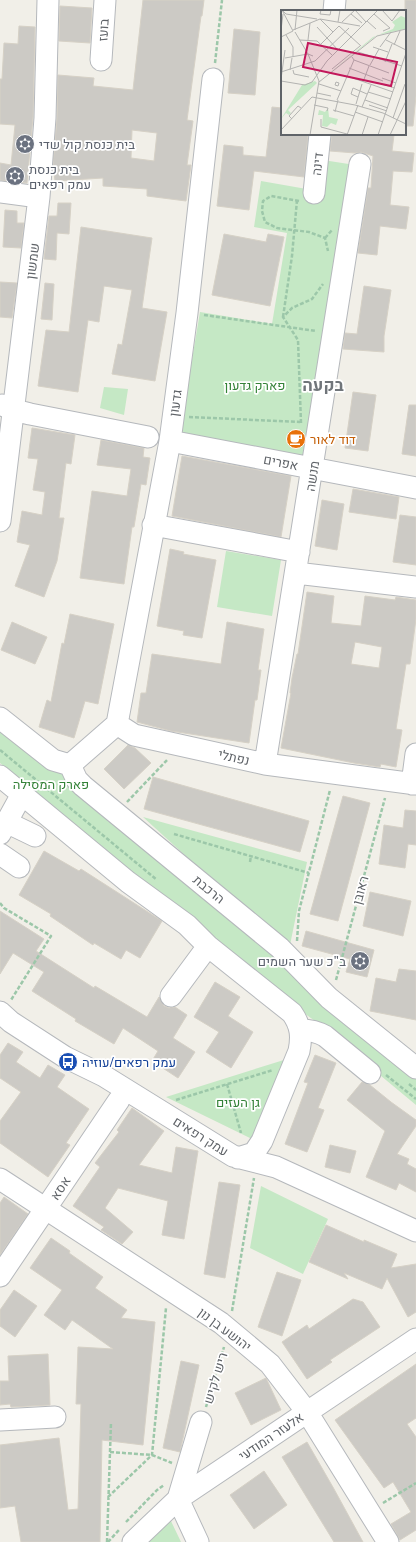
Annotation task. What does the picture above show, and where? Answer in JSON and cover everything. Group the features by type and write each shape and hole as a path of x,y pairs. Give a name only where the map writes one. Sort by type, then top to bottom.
{"street":[{"name":"שמשון","path":"0,521 7,407 39,197 45,118 48,0"},
{"name":"בועז","path":"100,60 105,0"},
{"path":"334,10 335,0"},
{"name":"גדעון","path":"117,724 153,525 170,441 187,313 213,80"},
{"name":"דינה","path":"305,197 320,135"},
{"name":"מנשה","path":"265,764 360,164"},
{"path":"0,192 39,197"},
{"path":"7,407 30,414 148,436"},
{"name":"אפרים","path":"170,441 416,488"},
{"path":"153,525 299,552"},
{"path":"296,573 416,587"},
{"path":"0,718 53,760 70,765 117,724"},
{"name":"נפתלי","path":"117,724 134,735 265,764 389,782 414,784"},
{"path":"414,784 416,754"},
{"name":"הרכבת","path":"70,765 77,780 83,786 280,948 329,998 416,1068"},
{"path":"0,776 128,882 187,925 208,946 292,1013 298,1021 301,1030 301,1041 294,1063 259,1148 247,1160"},
{"path":"22,794 3,828 35,836"},
{"path":"0,854 19,867"},
{"path":"171,996 208,946"},
{"name":"עמק רפאים","path":"1,1015 65,1057 100,1074 153,1107 247,1160 285,1171 416,1231"},
{"path":"301,1030 317,1031 370,1073"},
{"name":"אסא","path":"0,1276 119,1100"},
{"name":"יהושע בן נון","path":"0,1179 221,1323 270,1364 307,1412 388,1542"},
{"name":"אלעזר המודעי","path":"133,1542 178,1499 416,1339"},
{"path":"0,1420 55,1416"},
{"path":"198,1542 178,1499 202,1422"}],"path":[{"path":"213,80 222,0"},
{"path":"173,416 298,422 305,423 300,423 300,415 298,340 282,317 294,230 305,197 271,196 263,201 262,211 265,222 277,228 294,230 309,232 325,238 329,252"},
{"path":"282,317 292,308 312,299 327,280"},
{"path":"187,313 334,334"},
{"path":"123,806 169,757"},
{"name":"ראובן","path":"329,998 334,987 389,782"},
{"path":"296,948 299,911 330,792"},
{"path":"174,834 309,873"},
{"path":"250,862 251,856"},
{"path":"0,903 4,908 51,936 1,1015"},
{"path":"153,1107 294,1063"},
{"path":"227,1084 241,1133"},
{"name":"ריש לקיש","path":"202,1422 229,1330 247,1160"},
{"path":"108,1497 152,1455 168,1289"},
{"path":"108,1542 111,1422"},
{"path":"110,1452 152,1455"},
{"path":"368,1511 416,1483"}],"green space":[{"name":"פארק גדעון","path":"323,160 355,165 308,458 179,436 200,312 272,324 287,233 254,227 261,181 318,191"},
{"path":"104,387 128,389 124,415 100,408"},
{"path":"226,551 281,560 272,616 217,607"},
{"name":"פארק המסילה","path":"0,729 40,763 63,769 416,1073 416,1105 0,763"},
{"path":"143,817 307,862 290,945 234,900"},
{"name":"גן העזים","path":"287,1059 252,1139 166,1097"},
{"path":"261,1186 328,1219 303,1274 250,1248"},
{"path":"170,1519 181,1542 146,1542"}],"building":[{"path":"143,0 204,0 187,120 193,121 187,165 191,165 186,201 147,196 147,189 103,186 103,178 55,181 53,165 57,119 58,75 94,78 93,86 133,90","holes":["132,130 157,133 154,161 131,158"]},
{"path":"405,0 416,0 416,96 413,126 406,126"},
{"path":"60,6 92,8 90,43 59,41"},
{"path":"19,26 35,27 33,117 27,183 0,180 0,163 11,165 15,125 0,124 0,79 2,79 4,43 18,44"},
{"path":"234,29 260,32 255,95 228,93"},
{"path":"272,107 281,108 281,135 308,135 304,177 254,171 249,210 217,206 224,145 243,147 243,155 266,157"},
{"path":"332,135 394,135 392,151 414,153 412,172 393,171 390,205 409,207 406,229 380,226 377,255 358,253 368,188 371,188 373,156 361,152 330,151"},
{"path":"58,203 71,203 69,234 57,233 56,260 44,259 49,216 57,216"},
{"path":"5,210 17,211 17,223 24,223 21,248 3,247"},
{"path":"81,227 152,238 142,308 167,312 155,381 112,374 118,344 122,345 132,290 104,286 99,322 88,320 78,392 38,386 46,330 69,332"},
{"path":"224,234 266,242 268,234 284,237 270,306 212,295"},
{"path":"0,282 17,283 12,318 0,317"},
{"path":"45,283 54,284 52,320 41,319"},
{"path":"364,286 391,290 384,336 384,352 343,349 345,333 357,334"},
{"path":"353,392 376,395 368,451 345,448"},
{"path":"409,405 416,405 416,456 402,454"},
{"path":"32,428 75,435 71,464 66,463 59,518 64,518 57,561 44,597 15,586 30,545 17,542 22,511 42,515 45,492 33,490 38,459 28,458"},
{"path":"101,440 144,448 143,457 150,458 146,485 141,484 134,527 132,527 124,584 80,578 92,491 127,496 131,469 97,465"},
{"path":"182,456 291,476 281,537 172,516"},
{"path":"353,489 399,497 396,519 349,512"},
{"path":"322,500 344,504 337,550 315,546"},
{"path":"400,515 416,517 416,565 393,562"},
{"path":"170,549 184,552 183,554 216,560 202,638 183,635 184,631 157,626"},
{"path":"307,592 334,596 331,623 361,626 365,596 395,600 396,597 416,600 416,619 410,664 406,664 396,729 402,730 396,767 381,764 380,767 354,763 281,748 291,693 292,678 298,654","holes":["355,642 382,647 379,668 351,664"]},
{"path":"70,614 114,624 98,704 85,701 74,738 39,727 47,700 51,702 62,643 64,644"},
{"path":"12,622 47,637 35,664 1,650"},
{"path":"227,622 264,629 258,670 261,670 249,743 171,731 137,722 141,693 146,693 152,654 221,664"},
{"path":"128,745 135,748 151,763 124,789 104,769"},
{"path":"153,777 309,821 300,852 144,809"},
{"path":"343,796 370,803 338,921 310,914"},
{"path":"405,810 416,811 416,845 408,844 405,868 379,864 384,825 403,828"},
{"path":"44,851 79,871 81,869 162,921 140,958 126,950 121,959 94,943 93,945 50,916 51,914 19,895"},
{"path":"370,892 411,901 403,936 363,926"},
{"path":"0,911 44,939 36,951 94,988 95,986 147,1017 159,997 164,1006 169,1008 175,1007 187,1015 173,1038 195,1052 178,1078 152,1061 158,1051 123,1028 114,1044 75,1021 76,1019 32,991 44,972 13,953 0,974"},
{"path":"306,931 374,950 367,977 346,972 350,959 302,946"},
{"path":"399,969 416,971 416,1020 370,1011 376,978 396,982"},
{"path":"215,982 240,997 228,1016 253,1032 231,1068 206,1052 219,1032 194,1017"},
{"path":"8,1043 23,1052 16,1062 40,1078 48,1065 65,1075 57,1087 89,1109 66,1143 70,1145 48,1177 0,1143 0,1121 21,1092 0,1078 0,1055"},
{"path":"315,1055 336,1063 318,1108 324,1110 307,1152 285,1144 308,1083 304,1082"},
{"path":"362,1082 370,1085 416,1120 416,1126 397,1154 409,1159 407,1164 416,1169 416,1192 399,1183 396,1190 366,1177 385,1131 347,1100"},
{"path":"132,1108 164,1131 139,1165 172,1173 176,1147 198,1151 184,1239 162,1235 168,1201 118,1188 105,1208 133,1232 122,1244 101,1230 104,1227 73,1206 100,1167 95,1163 119,1132 117,1130"},
{"path":"330,1145 356,1151 350,1173 325,1167"},
{"path":"219,1182 240,1185 225,1278 204,1274"},
{"path":"4,1197 28,1214 0,1255 0,1203"},
{"path":"326,1225 364,1242 364,1240 397,1254 391,1268 416,1264 416,1312 408,1317 387,1278 382,1289 344,1273 348,1279 309,1262"},
{"path":"51,1238 70,1251 69,1253 103,1277 95,1288 127,1310 121,1318 155,1322 143,1445 102,1440 100,1542 21,1542 15,1506 0,1508 0,1445 59,1438 68,1510 78,1509 81,1404 76,1404 78,1347 113,1349 72,1320 65,1330 44,1315 62,1290 30,1268"},
{"path":"277,1272 301,1280 282,1336 258,1327"},
{"path":"14,1290 37,1306 15,1337 0,1326 0,1310"},
{"path":"353,1299 363,1302 380,1327 330,1360 332,1362 307,1379 282,1342 307,1325 309,1329"},
{"path":"48,1354 50,1405 11,1407 10,1404 0,1405 0,1381 9,1381 8,1356"},
{"path":"181,1361 199,1365 180,1452 163,1448"},
{"path":"416,1364 416,1418 407,1424 416,1437 416,1530 400,1540 391,1524 411,1512 393,1482 384,1488 335,1420"},
{"path":"266,1378 281,1410 251,1425 235,1393"},
{"path":"307,1442 363,1542 334,1542 282,1457"},
{"path":"264,1471 287,1505 254,1529 230,1495"}],"place":[{"name":"בית כנסת קול שדי","path":"25,144"},
{"name":"בית כנסת עמק רפאים","path":"15,176"},
{"name":"דוד לאור","path":"296,439"},
{"name":"ב\"כ שער השמים","path":"360,961"},
{"name":"עמק רפאים/עוזיה","path":"68,1062"}],"district":[{"name":"בקעה","path":"323,385"}]}
